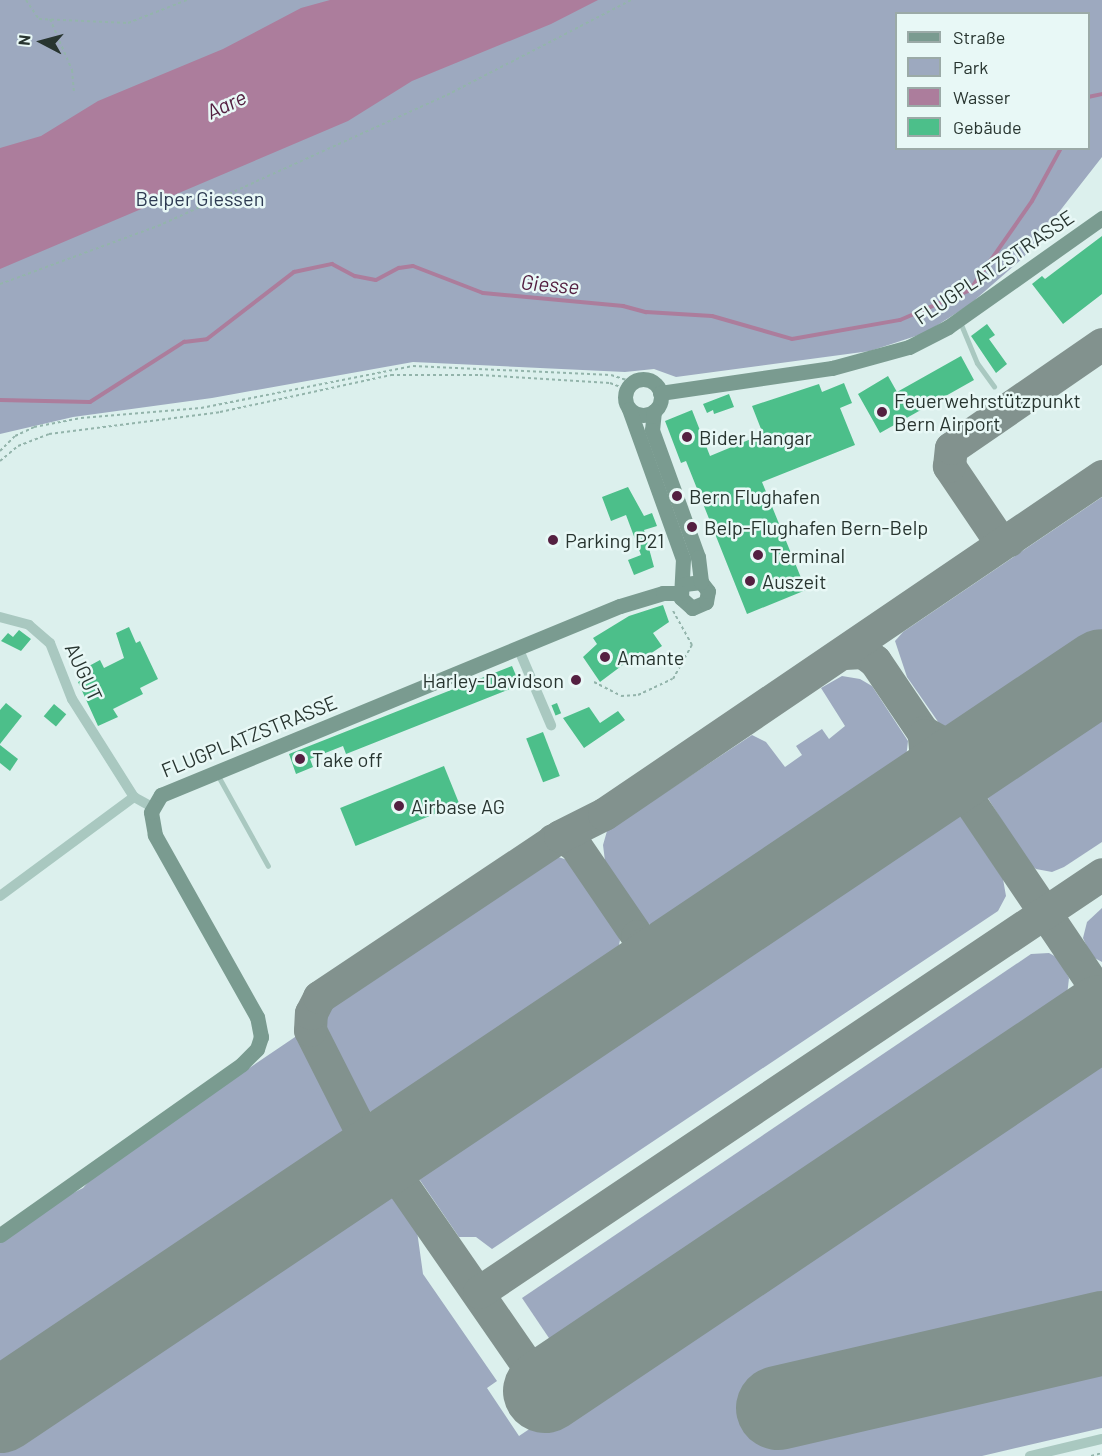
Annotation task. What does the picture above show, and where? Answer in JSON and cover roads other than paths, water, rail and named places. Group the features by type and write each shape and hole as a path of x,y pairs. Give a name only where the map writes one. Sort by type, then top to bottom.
{"street":[{"name":"FLUGPLATZSTRASSE","path":"660,393 854,364 924,341 1102,218"},
{"path":"648,379 660,393 654,411 652,430 698,556 701,582 708,591 702,606 687,606 682,589 683,559 624,399 629,385 648,379"},
{"path":"629,409 641,415 654,411"},
{"name":"FLUGPLATZSTRASSE","path":"0,1235 242,1064 257,1049 261,1037 257,1017 159,844 151,817 152,807 167,790 663,592 682,589 701,582"},
{"name":"AUGUT","path":"0,617 29,625 51,643 72,699 134,797"},
{"path":"519,650 551,725"},
{"path":"0,896 134,797 152,807"},
{"path":"1030,1456 1102,1439"}],"lane":[{"path":"958,319 977,363 994,386"},
{"path":"215,770 268,866"}],"water":[{"name":"Aare","path":"330,0 598,0 551,24 412,81 348,121 0,269 0,148 41,136 98,101 223,49 301,8"}],"waterway":[{"name":"Giesse","path":"1090,97 1102,94"},
{"name":"Giesse","path":"0,400 90,402 184,342 207,339 294,272 332,264 355,276 376,280 399,268 413,266 483,293 623,306 646,312 712,316 792,339 900,320 970,290 1032,201 1060,150"}],"place":[{"name":"Feuerwehrstützpunkt Bern Airport","path":"882,412"},
{"name":"Bider Hangar","path":"687,437"},
{"name":"Bern Flughafen","path":"677,496"},
{"name":"Belp-Flughafen Bern-Belp","path":"692,527"},
{"name":"Parking P21","path":"553,540"},
{"name":"Terminal","path":"758,555"},
{"name":"Auszeit","path":"750,581"},
{"name":"Amante","path":"605,657"},
{"name":"Harley-Davidson","path":"576,680"},
{"name":"Take off","path":"300,759"},
{"name":"Airbase AG","path":"399,806"}],"park label":[{"name":"Belper Giessen","path":"200,198"}]}
